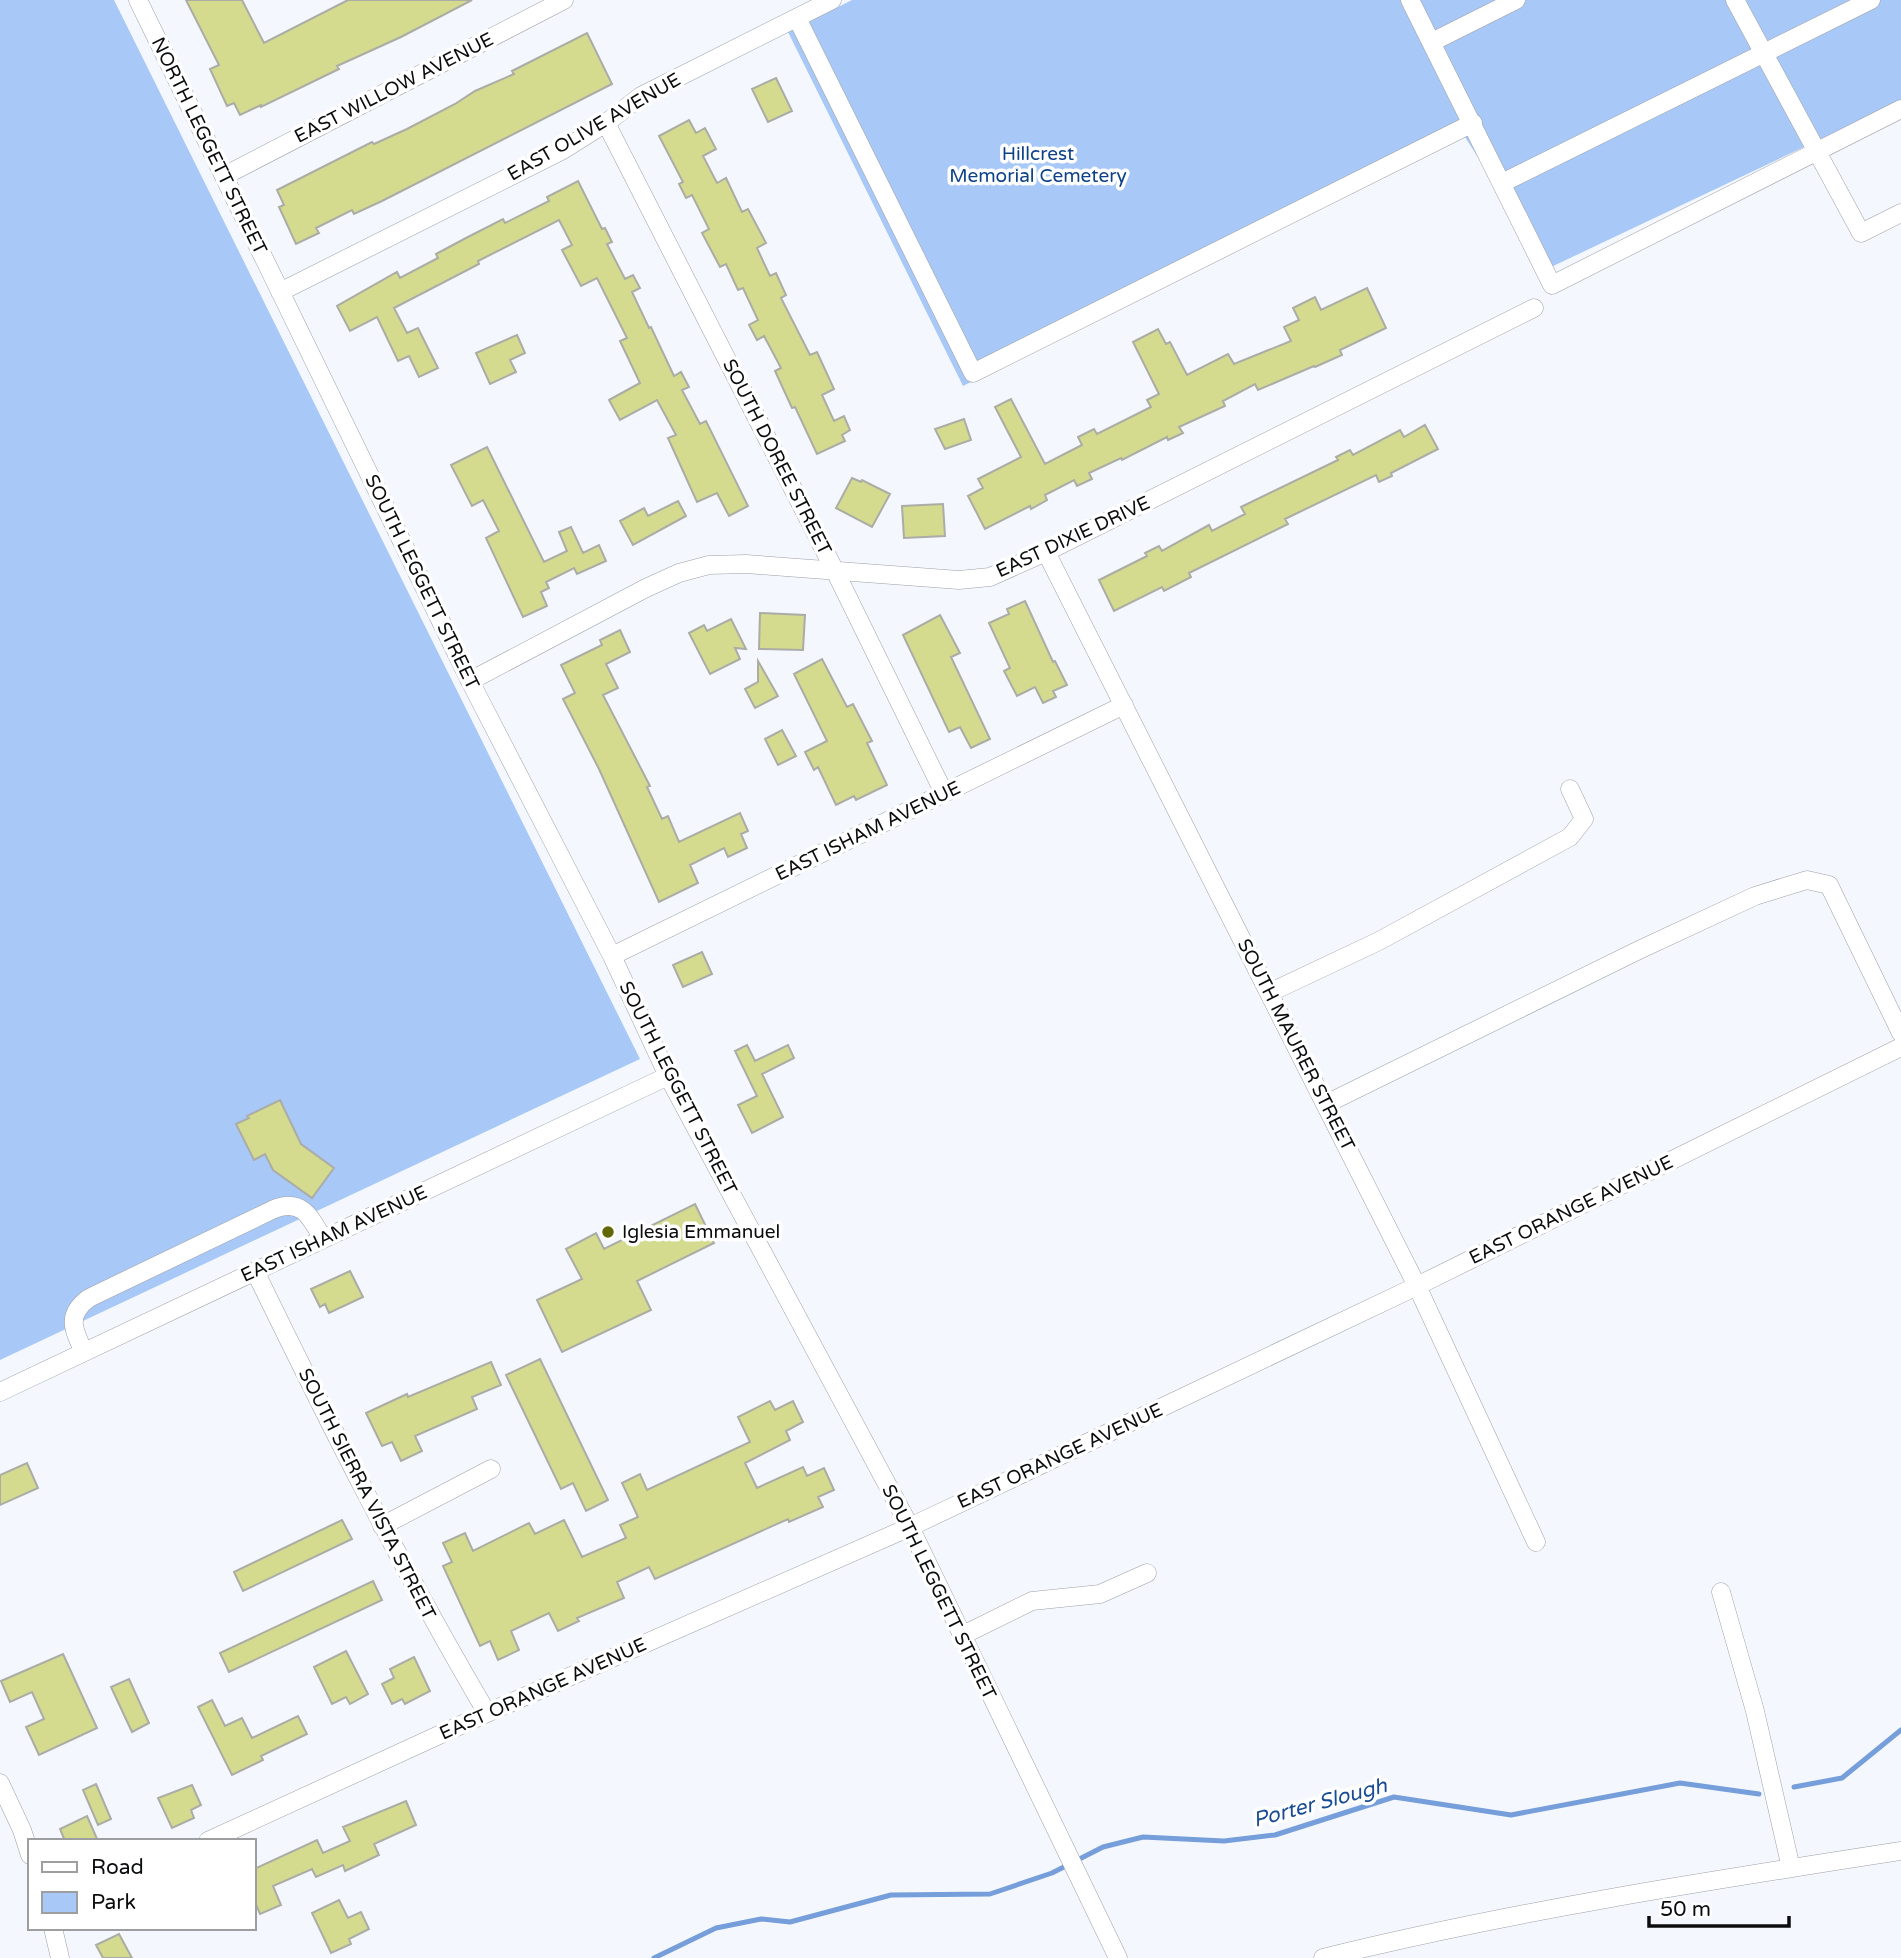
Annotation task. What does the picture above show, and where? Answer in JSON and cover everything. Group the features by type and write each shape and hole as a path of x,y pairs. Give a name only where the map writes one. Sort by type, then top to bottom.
{"street":[{"name":"NORTH LEGGETT STREET","path":"138,0 280,292"},
{"name":"EAST WILLOW AVENUE","path":"224,176 564,0"},
{"name":"EAST OLIVE AVENUE","path":"280,292 563,149 606,123 640,96 832,0"},
{"path":"1410,0 1552,285 1901,109"},
{"path":"1432,42 1516,0"},
{"path":"1735,0 1861,233 1901,213"},
{"path":"1502,183 1871,0"},
{"path":"797,18 973,373 1473,123"},
{"name":"SOUTH DOREE STREET","path":"606,123 835,571 944,793"},
{"name":"SOUTH LEGGETT STREET","path":"280,292 470,681 612,956 668,1076 910,1527 1118,1958"},
{"name":"EAST DIXIE DRIVE","path":"470,681 646,588 679,573 709,565 959,580 990,577 1046,552 1534,308"},
{"name":"SOUTH MAURER STREET","path":"1046,552 1418,1286 1536,1542"},
{"name":"EAST ISHAM AVENUE","path":"612,956 1124,705"},
{"path":"1269,993 1390,935 1570,837 1584,818 1570,789"},
{"path":"1326,1104 1639,950 1755,896 1807,880 1829,885 1901,1033"},
{"name":"EAST ORANGE AVENUE","path":"212,1839 487,1713 910,1527 1418,1286 1901,1047"},
{"name":"EAST ISHAM AVENUE","path":"0,1392 668,1076"},
{"path":"84,1352 73,1319 78,1306 89,1298 285,1204 301,1208 310,1216 323,1239"},
{"name":"SOUTH SIERRA VISTA STREET","path":"255,1271 382,1526 427,1611 487,1713"},
{"path":"382,1526 491,1469"},
{"path":"963,1635 1032,1601 1100,1594 1147,1573"},
{"path":"1721,1592 1762,1738 1791,1868"},
{"path":"0,1783 28,1849"},
{"path":"1323,1958 1582,1902 1901,1851"},
{"path":"53,1930 60,1958"}],"green space":[{"path":"0,0 114,0 640,1059 0,1360"},
{"name":"Hillcrest Memorial Cemetery","path":"852,0 1901,0 1901,101 1549,268 1463,134 963,386 788,32"}],"building":[{"path":"186,0 242,0 264,43 348,0 472,0 337,66 339,69 240,115 234,103 227,106 210,69 219,65"},
{"path":"587,33 612,84 382,201 354,214 352,210 316,228 319,233 296,244 279,207 284,205 277,190 372,142 374,144 407,129"},
{"path":"776,78 792,111 768,122 752,89"},
{"path":"689,120 696,133 705,128 716,149 703,156 717,183 726,178 742,212 748,209 766,243 757,248 770,276 776,273 786,295 781,298 810,355 817,352 834,389 822,395 834,421 844,416 850,430 842,435 845,441 817,454 775,371 781,368 764,336 757,340 749,325 758,320 743,288 738,290 726,264 720,267 702,233 709,229 692,195 686,198 679,184 683,182 659,136"},
{"path":"578,181 602,229 605,228 612,242 607,244 625,279 633,275 640,288 632,292 649,328 651,327 674,376 681,372 689,387 682,390 700,424 706,421 748,506 729,516 717,493 697,502 668,438 676,435 657,400 620,420 609,400 640,383 620,341 627,338 597,278 581,286 562,250 572,245 559,220 394,308 407,333 418,328 438,368 419,377 409,356 398,361 377,317 350,331 337,306 397,272 400,278 438,258 436,254 503,219 505,223 549,201 547,197"},
{"path":"1367,288 1386,328 1340,350 1342,355 1315,367 1258,390 1255,384 1223,401 1225,406 1179,427 1183,433 1168,440 1167,437 1089,473 1092,479 1077,486 1074,480 1045,495 1047,500 1031,509 1030,506 985,529 968,496 983,488 978,479 1021,457 995,407 1011,399 1045,464 1082,445 1078,437 1094,429 1097,434 1151,407 1147,400 1159,394 1133,342 1158,329 1166,344 1170,342 1187,375 1228,354 1234,364 1291,341 1284,327 1299,320 1293,308 1315,297 1321,310"},
{"path":"517,335 525,353 510,360 516,372 490,384 476,353"},
{"path":"964,419 971,440 945,449 935,429"},
{"path":"1425,425 1438,449 1379,482 1376,475 1285,519 1288,524 1189,573 1191,577 1164,591 1162,587 1114,611 1099,580 1147,556 1145,553 1159,546 1162,551 1209,525 1212,531 1245,514 1241,507 1338,460 1336,457 1350,450 1353,455 1400,430 1404,437"},
{"path":"487,447 544,562 567,551 559,532 571,527 583,553 599,545 606,561 577,574 574,568 546,582 549,588 541,592 547,606 523,617 486,538 499,531 483,500 472,506 451,465"},
{"path":"852,478 890,494 872,527 836,508"},
{"path":"678,501 686,516 633,545 620,521 644,508 648,516"},
{"path":"943,504 945,536 904,538 902,506"},
{"path":"1025,601 1053,662 1055,661 1067,685 1053,691 1056,697 1043,703 1035,687 1017,696 1004,671 1010,668 989,623 1009,614 1007,609"},
{"path":"760,613 805,615 803,650 759,649"},
{"path":"940,615 960,653 951,657 990,739 971,748 960,727 949,732 903,635"},
{"path":"731,619 746,649 735,648 740,659 710,674 689,633 704,625 707,631"},
{"path":"620,630 630,652 606,664 618,688 603,695 650,786 647,787 662,819 668,816 679,842 740,813 748,831 741,834 747,848 728,857 724,848 690,865 698,883 659,902 599,769 563,699 575,693 561,665 602,645 600,640"},
{"path":"822,659 847,707 853,704 872,741 867,743 887,785 856,800 854,796 836,805 818,767 814,770 805,752 827,741 794,674"},
{"path":"758,661 778,696 755,708 745,689 758,682"},
{"path":"782,730 796,756 778,765 765,739"},
{"path":"702,952 712,974 683,987 673,965"},
{"path":"747,1045 755,1061 788,1045 794,1058 762,1074 783,1117 752,1133 738,1105 757,1096 735,1051"},
{"path":"280,1100 301,1144 334,1168 312,1198 273,1170 265,1154 254,1160 236,1124"},
{"path":"695,1204 714,1243 637,1281 651,1310 562,1352 537,1300 582,1279 566,1249 596,1233 604,1249"},
{"path":"350,1271 363,1297 329,1313 325,1304 320,1307 311,1289"},
{"path":"540,1359 608,1500 586,1511 573,1483 561,1489 506,1375"},
{"path":"491,1362 501,1385 472,1397 477,1409 415,1436 422,1451 401,1461 392,1442 382,1446 366,1413 407,1394 408,1397"},
{"path":"770,1401 775,1410 793,1401 803,1422 786,1431 790,1440 745,1463 757,1488 803,1467 807,1476 824,1468 834,1490 818,1497 823,1507 789,1522 788,1519 655,1579 649,1567 617,1582 624,1598 577,1618 579,1621 558,1631 549,1613 511,1631 519,1650 498,1660 490,1641 480,1646 443,1566 452,1562 443,1543 465,1533 473,1551 529,1523 535,1534 564,1520 582,1557 626,1538 620,1525 638,1517 622,1483 640,1474 647,1490 750,1442 738,1417"},
{"path":"27,1463 38,1488 0,1505 0,1475"},
{"path":"342,1520 352,1539 243,1591 234,1572"},
{"path":"373,1581 382,1600 229,1672 220,1653"},
{"path":"346,1651 368,1694 350,1704 346,1697 332,1704 314,1667"},
{"path":"63,1654 97,1728 39,1755 26,1727 44,1719 32,1692 10,1702 1,1681"},
{"path":"414,1657 430,1691 405,1704 402,1699 392,1704 382,1684 394,1678 390,1669"},
{"path":"129,1679 149,1723 132,1732 111,1687"},
{"path":"212,1700 225,1726 242,1718 252,1738 298,1716 307,1734 261,1756 263,1760 232,1775 198,1707"},
{"path":"96,1784 111,1819 98,1825 83,1790"},
{"path":"192,1785 201,1805 191,1810 194,1818 172,1828 158,1798"},
{"path":"406,1801 416,1825 374,1844 379,1855 345,1871 343,1865 316,1877 312,1869 273,1886 281,1905 260,1914 256,1905 256,1868 317,1840 323,1853 350,1841 343,1827"},
{"path":"87,1816 97,1839 64,1839 60,1829"},
{"path":"339,1900 348,1918 361,1912 369,1929 349,1939 351,1944 331,1953 312,1913"},
{"path":"119,1934 132,1958 103,1958 96,1945"}],"waterway":[{"name":"Porter Slough","path":"1794,1787 1842,1778 1901,1730"},
{"name":"Porter Slough","path":"654,1958 716,1928 761,1919 790,1922 891,1895 990,1894 1052,1873 1103,1847 1143,1837 1224,1841 1275,1835 1394,1797 1511,1815 1680,1783 1759,1794"}],"place":[{"name":"Iglesia Emmanuel","path":"608,1232"}]}
